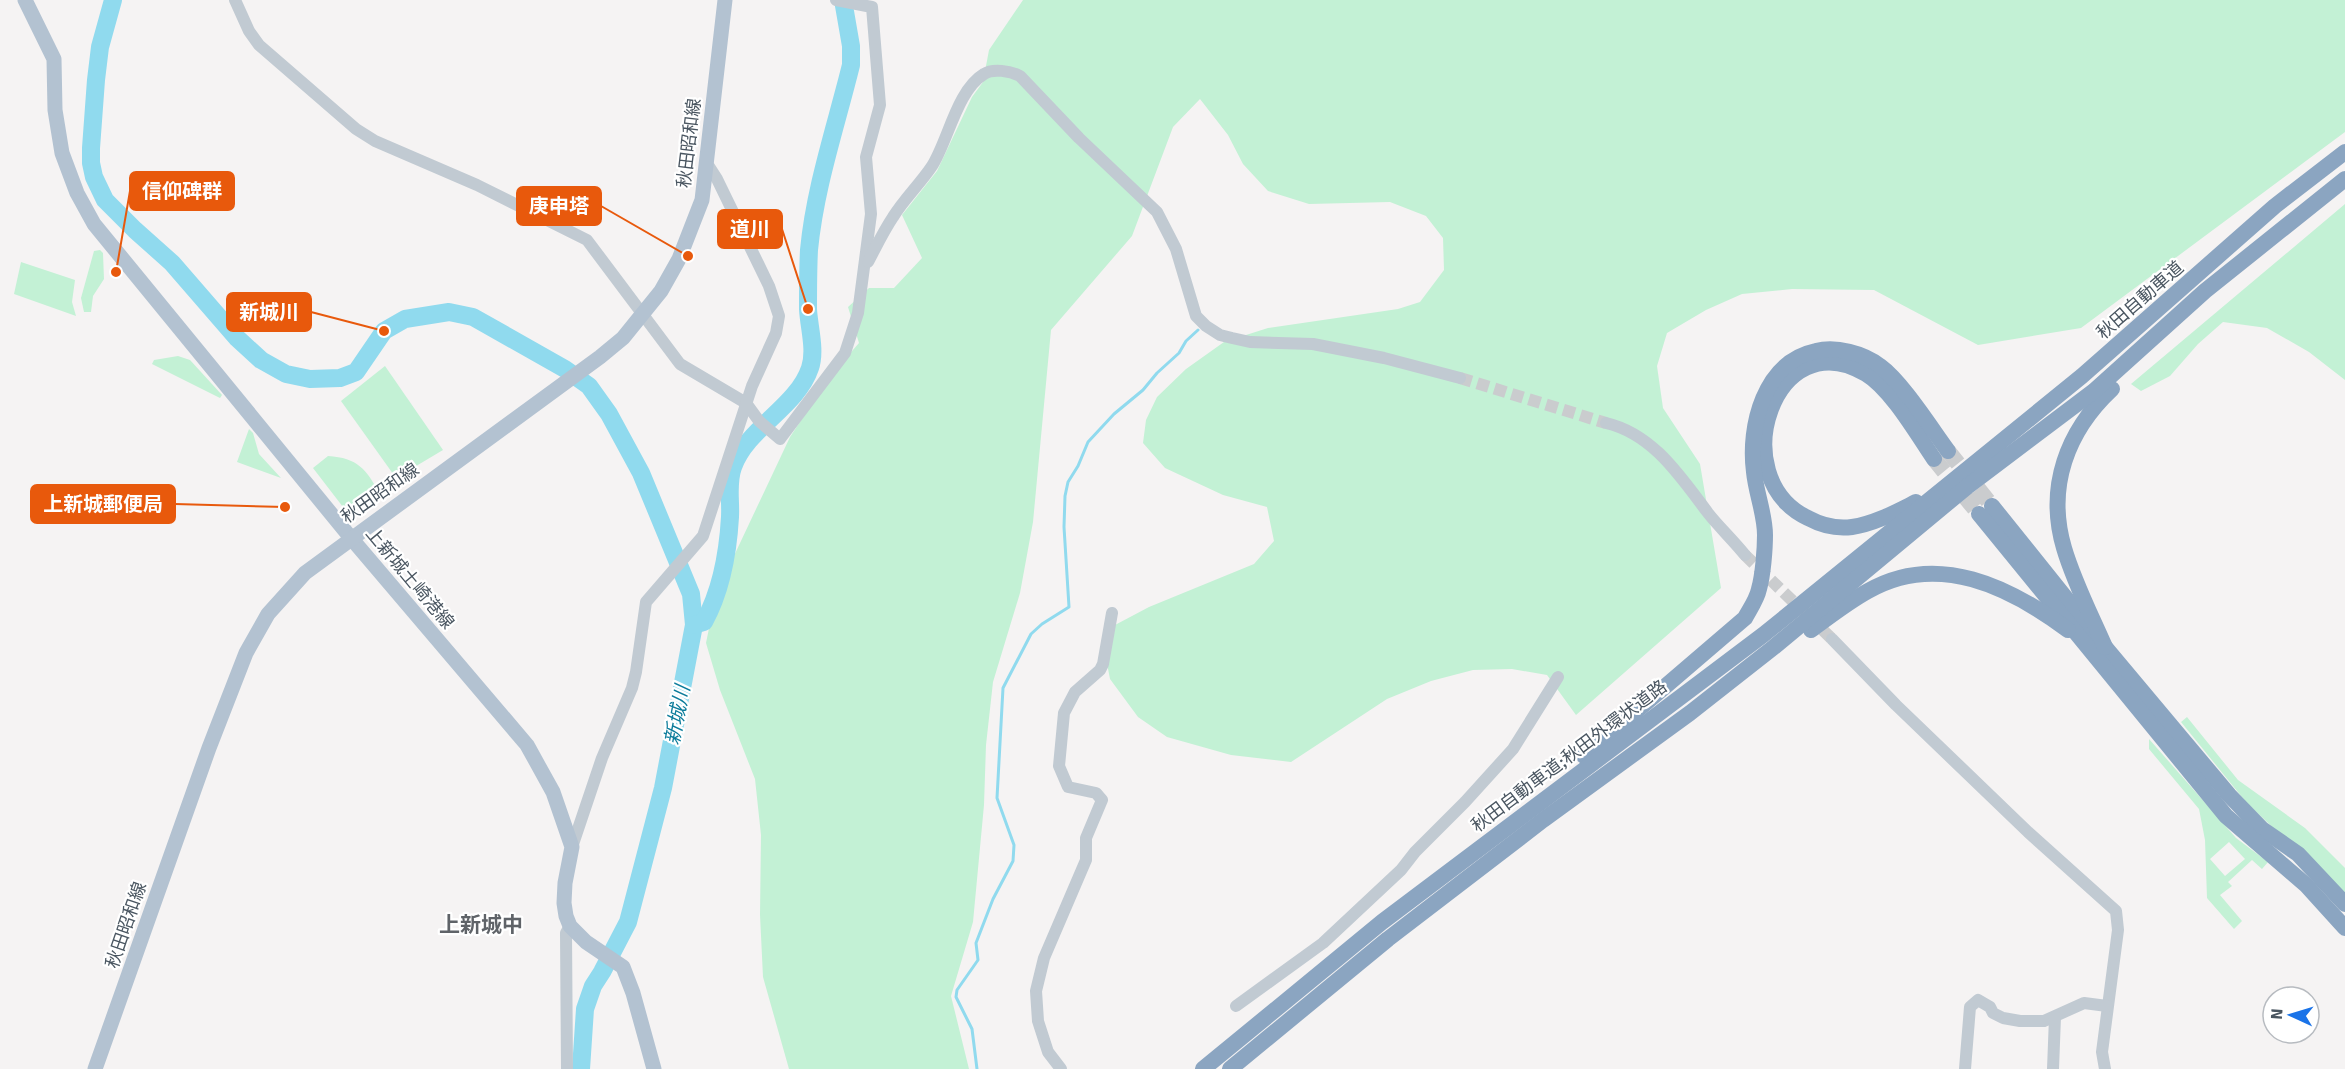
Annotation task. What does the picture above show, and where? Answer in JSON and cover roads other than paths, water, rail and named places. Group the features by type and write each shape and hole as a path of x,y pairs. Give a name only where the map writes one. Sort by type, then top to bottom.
{"highway":[{"name":"秋田自動車道","path":"1963,481 2276,206 2345,152"},
{"name":"秋田自動車道","path":"1963,481 2094,391 2205,291 2345,179"},
{"path":"2097,647 2064,548 2058,511 2060,473 2071,441 2091,409 2345,179"},
{"path":"1458,864 1745,618 1759,590 1765,535 1754,472 1752,441 1760,403 1782,368 1800,354 1820,350 1848,351 1881,366 1941,455 1868,374 1842,363 1822,362 1799,371 1780,388 1767,417 1763,448 1768,472 1776,492 1795,512 1820,525 1852,527 1887,516 1941,490"},
{"name":"秋田自動車道;秋田外環状道路","path":"1203,1069 1382,922 1763,635 1941,490 1963,481"},
{"name":"秋田自動車道;秋田外環状道路","path":"1230,1069 1388,939 1543,820 1690,713 1774,647 1963,481"},
{"path":"1985,510 2097,647 2226,816 2306,885 2345,928"},
{"path":"1690,713 1861,595 1901,578 1927,574 1954,575 1989,583 2044,613 2097,647 2229,795 2262,829 2298,854 2345,904"}],"main road":[{"name":"上新城土崎港線","path":"25,0 54,59 58,135 62,153 84,209 147,291 351,538 527,745 553,792 572,848 564,903 570,926"},
{"name":"秋田昭和線","path":"95,1069 209,748 246,653 267,614 305,573 623,338 661,291 679,259 702,200 708,165 725,0"},
{"path":"570,926 586,942 622,967 633,993 654,1069"}],"street":[{"path":"235,0 249,31 259,45 356,129 375,141 477,185 587,240 680,364 746,403 759,421 780,439 806,401 845,353 858,313 871,214 866,157 880,105 872,3 836,0"},
{"path":"864,268 892,218 933,165 950,124 970,87 983,74 990,71 1012,72 1020,76 1079,138 1157,212 1176,249 1196,316 1206,326 1220,335 1250,342 1322,346 1384,358 1460,378"},
{"path":"572,848 602,758 632,688 646,602 703,536 746,403 776,333 779,316 770,286 708,165"},
{"path":"1606,423 1620,426 1643,438 1663,457 1745,555"},
{"path":"1061,1069 1048,1052 1038,1021 1036,991 1044,958 1086,860 1086,838 1102,800 1096,793 1068,787 1059,766 1064,712 1075,692 1103,664 1112,613"},
{"path":"1832,639 2036,839 2116,911 2118,930 2102,1052 2105,1069"},
{"path":"1236,1006 1323,943 1401,870 1415,852 1513,749 1558,677"},
{"path":"567,1069 566,933 570,926"},
{"path":"1965,1069 1970,1007 1978,1000 1990,1006 1993,1013 2003,1018 2020,1021 2044,1021 2084,1003 2107,1006"},
{"path":"2053,1069 2055,1017"}],"waterway":[{"name":"新城川","path":"113,0 100,47 96,80 91,148 94,177 105,200 172,263 237,338 261,360 286,374 310,379 340,378 356,372 384,331 405,319 449,312 473,317 565,369 589,386 609,414 641,473 691,594 694,625 663,788 628,922 593,986 585,1009 581,1069"},
{"path":"694,625 704,622 723,571 729,530 730,485 733,467 749,441 804,382 812,361 808,302 812,226 821,180 851,65 851,46 843,0"},
{"path":"977,1069 972,1029 956,997 957,990 978,960 976,943 993,899 1013,861 1014,845 997,798 1003,688 1031,634 1069,607 1064,527 1065,496 1068,482 1088,442 1114,414 1143,390 1198,330"}],"tunnel":[{"path":"1460,378 1606,423"},
{"path":"1948,451 1992,506"},
{"path":"1934,459 1979,514"},
{"path":"1745,555 1832,639"}],"place":[{"name":"庚申塔","path":"688,256"},
{"name":"信仰碑群","path":"116,272"},
{"name":"道川","path":"808,309"},
{"name":"新城川","path":"384,331"},
{"name":"上新城郵便局","path":"285,507"}],"district":[{"name":"上新城中","path":"481,925"}]}
